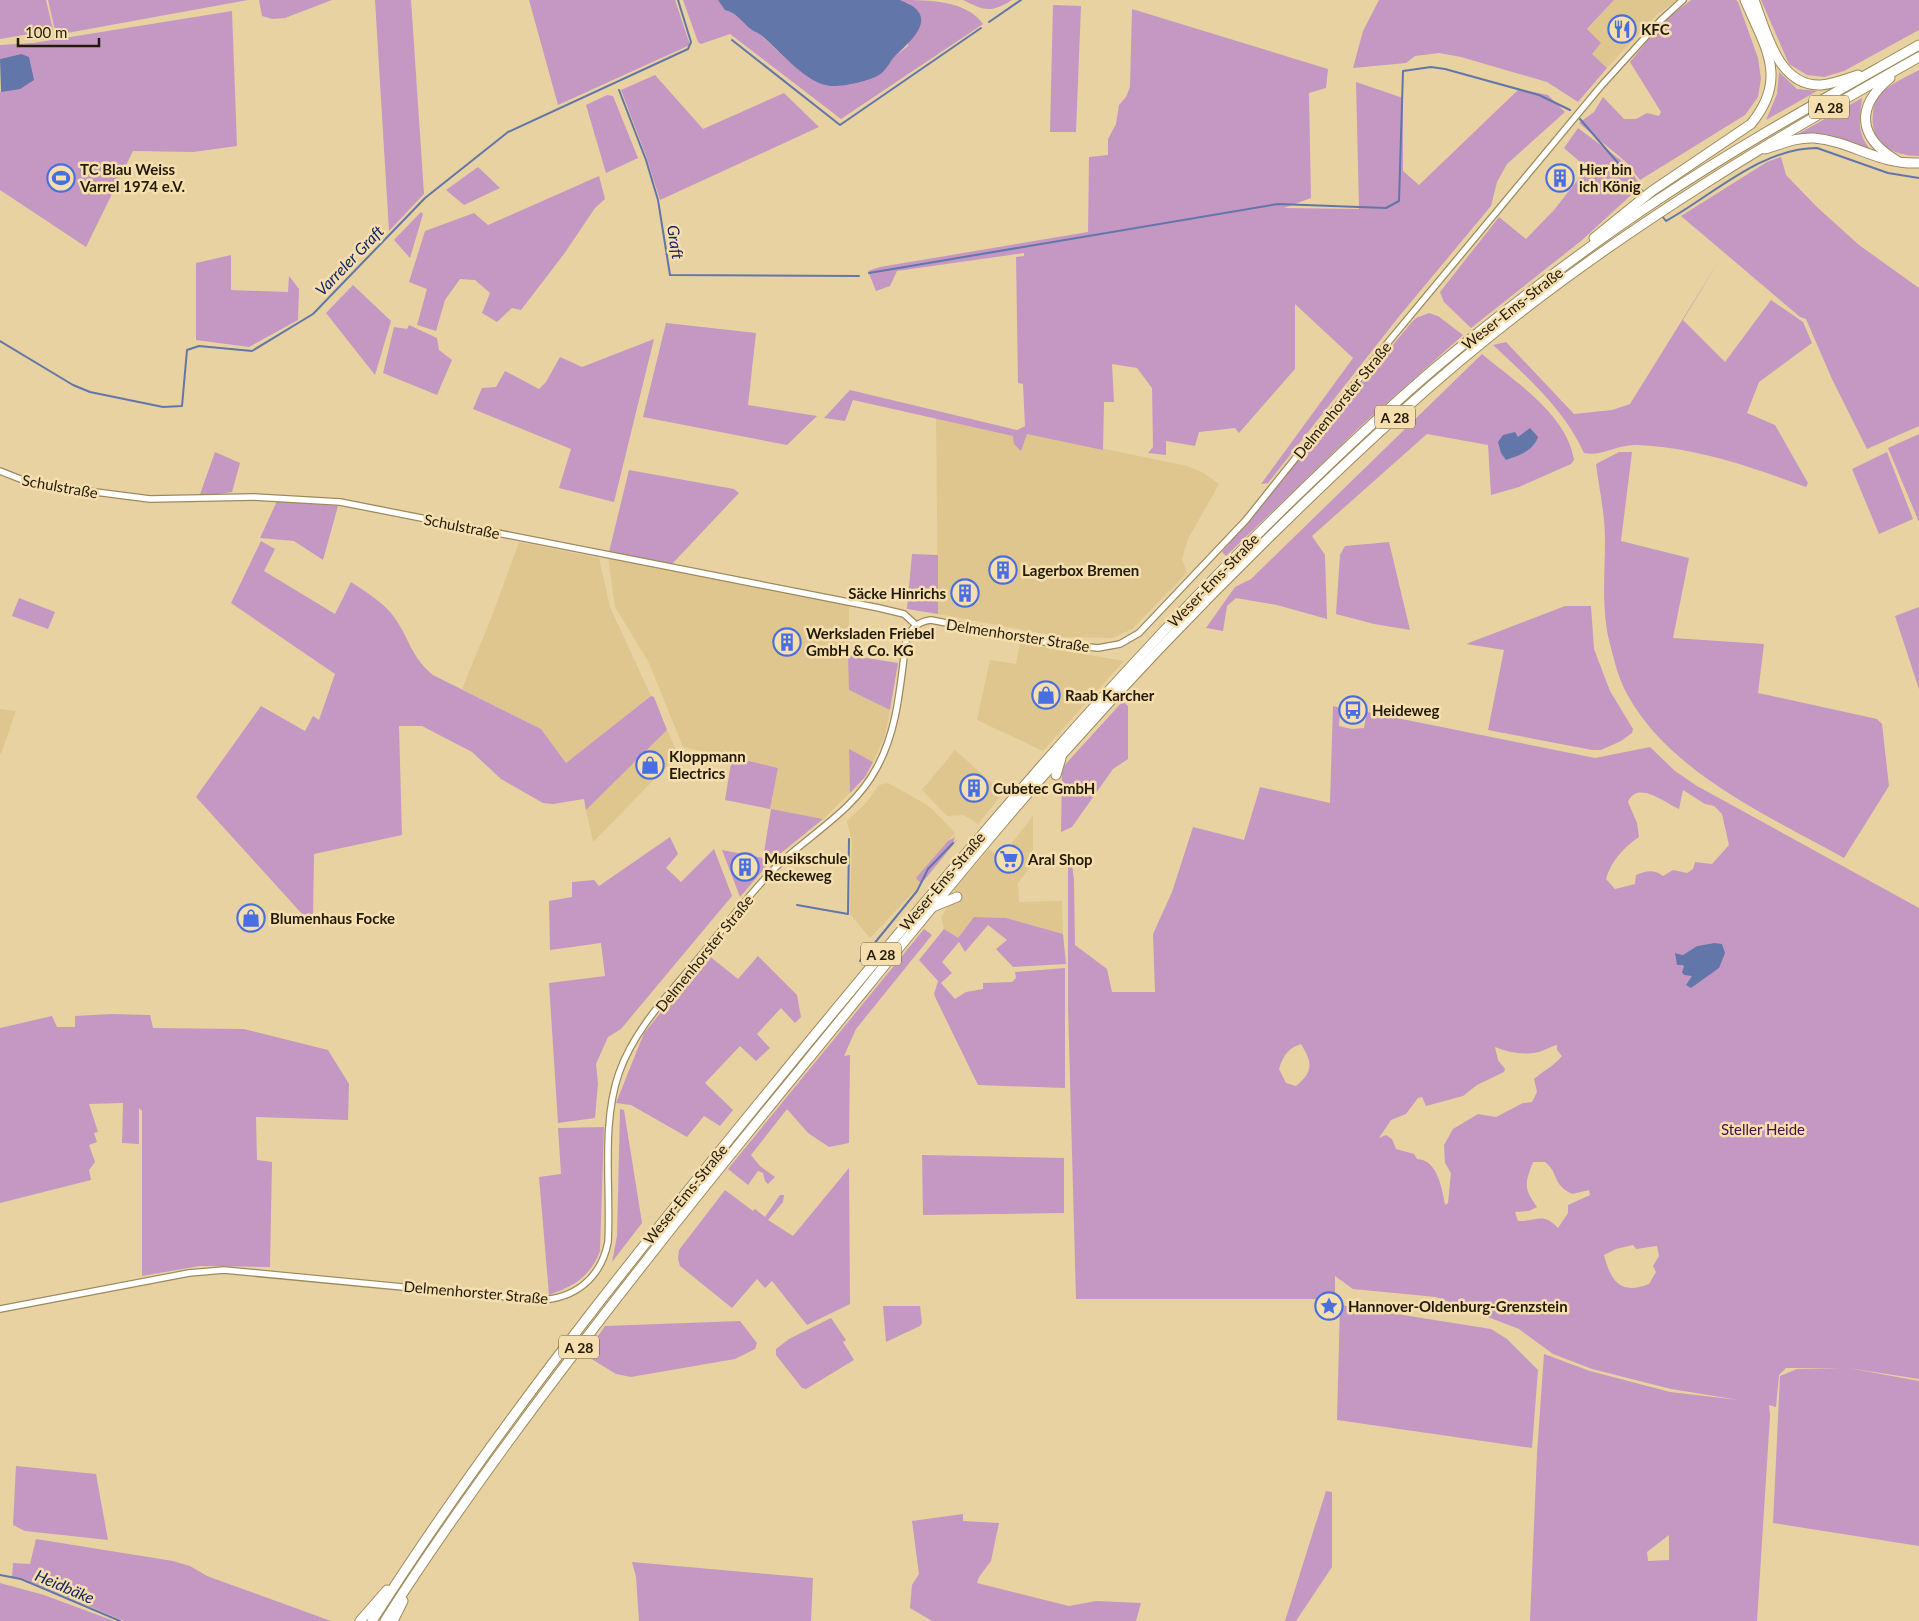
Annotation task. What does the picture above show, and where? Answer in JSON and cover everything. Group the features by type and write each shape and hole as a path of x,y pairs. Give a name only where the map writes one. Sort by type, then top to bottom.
{"highway":[{"path":"1576,257 1579,250 1652,190 1751,124 1767,103 1772,84 1772,72 1766,50 1745,0"},
{"path":"1754,0 1778,57 1789,74 1800,81 1811,84 1828,84 1873,71"},
{"name":"Weser-Ems-Straße","path":"403,1573 520,1410 635,1257 939,883 1044,761 1146,648 1251,541 1390,408 1470,340 1576,257 1649,206 1733,152 1919,45"},
{"name":"Weser-Ems-Straße","path":"414,1576 527,1417 643,1263 932,907 1062,756 1156,653 1244,563 1377,434 1451,368 1512,319 1664,208 1752,152 1919,57"},
{"path":"1899,162 1882,151 1870,138 1867,129 1866,112 1870,98 1907,63"},
{"path":"1752,152 1785,141 1813,138 1831,141 1883,160 1919,163"},
{"path":"1056,775 1062,756"},
{"path":"932,907 957,897"},
{"path":"360,1621 403,1573"},
{"name":"A 28","path":"372,1621 403,1573"},
{"path":"393,1621 414,1576"},
{"name":"A 28","path":"384,1621 414,1576"}],"street":[{"name":"Delmenhorster Straße","path":"0,1309 190,1273 224,1270 539,1300 560,1298 584,1286 596,1274 602,1263 608,1242 612,1104 619,1075 630,1048 654,1014 760,884 793,851 851,803 864,788 884,753 891,736 906,641 910,631 924,621 936,621 1050,643 1098,648 1120,644 1139,633 1246,520 1390,340 1601,86 1661,20 1683,0"},
{"name":"Schulstraße","path":"0,471 33,484 150,500 254,497 340,502 879,608 904,614 916,625"}],"shaded area":[{"path":"1614,0 1677,0 1657,15 1607,68 1592,54 1587,30"},
{"path":"936,414 1187,466 1202,472 1219,484 1188,539 1182,559 1187,573 1132,629 1113,638 1061,637 938,614"},
{"path":"519,542 599,558 610,607 651,696 566,763 541,729 462,689 492,616"},
{"path":"608,557 849,605 849,690 890,710 885,736 873,762 849,750 850,793 823,819 770,809 778,768 683,747 649,663 615,607"},
{"path":"1020,643 1124,661 1043,751 977,720 990,660 1016,664"},
{"path":"0,709 16,711 1,754 0,753"},
{"path":"667,730 678,755 593,842 586,810"},
{"path":"955,750 1003,793 978,824 964,815 947,816 922,790"},
{"path":"888,783 929,806 955,833 917,878 920,885 870,938 850,914 852,842 847,821 865,804 879,785"},
{"path":"1033,816 1033,863 1018,883 1019,902 1062,901 1063,934 1006,918 974,917 958,939 944,929 941,917 950,903 957,902 957,893 954,890 989,849 1000,858"}],"green space":[{"path":"0,0 46,0 53,30 0,39"},
{"path":"48,0 248,0 56,35"},
{"path":"259,0 332,0 285,18 272,19 262,16"},
{"path":"375,0 411,0 424,194 389,231"},
{"path":"529,0 675,0 690,45 558,105"},
{"path":"683,0 718,0 734,12 750,29 760,34 785,58 815,80 879,75 896,55 908,46 910,4 900,0 934,1 957,6 976,16 983,24 841,119 730,34 701,44 698,42"},
{"path":"963,0 1012,0 999,7 988,9"},
{"path":"1379,0 1614,0 1587,29 1601,43 1592,54 1607,68 1578,102 1547,82 1461,57 1439,53 1415,56 1406,63 1353,68 1363,31"},
{"path":"1691,0 1736,0 1738,2 1758,58 1761,79 1758,97 1745,115 1640,180 1626,162 1579,123 1594,112 1603,97 1624,119 1636,119 1647,113 1659,116 1661,112 1630,62 1663,22"},
{"path":"1761,0 1919,0 1919,30 1844,71 1824,77 1807,75 1789,64"},
{"path":"1053,5 1081,6 1076,132 1050,132"},
{"path":"1132,9 1328,69 1326,88 1309,93 1311,198 1284,208 1359,209 1356,82 1403,98 1403,171 1419,185 1519,89 1548,95 1565,112 1507,164 1497,182 1491,206 1401,314 1268,483 1261,484 1353,358 1295,304 1295,369 1239,433 1235,428 1199,432 1195,446 1166,441 1166,455 1148,453 1153,447 1152,388 1137,368 1112,364 1114,402 1104,402 1103,450 1027,434 1021,451 1014,444 1013,436 853,400 845,421 824,418 850,390 1017,430 1025,426 1023,384 1018,383 1016,257 1024,256 1024,253 897,271 890,286 876,291 868,271 880,267 1088,232 1089,157 1108,155 1108,139 1116,124 1119,105 1126,97 1130,87"},
{"path":"232,11 237,146 193,152 133,151 86,247 0,190 0,91 21,54 0,59 0,45 33,43"},
{"path":"1919,70 1919,156 1900,154 1884,146 1879,140 1873,123 1874,106 1876,99 1883,91"},
{"path":"1779,72 1797,89 1817,91 1766,120 1777,94"},
{"path":"655,75 703,129 784,93 819,127 660,200 646,156 621,90"},
{"path":"607,95 613,96 638,158 606,173 586,105"},
{"path":"1862,98 1860,125 1863,137 1870,149 1824,135 1798,134"},
{"path":"1578,128 1626,164 1641,186 1581,241 1471,328 1444,302 1440,292 1499,217 1526,239 1554,210 1587,168 1564,148"},
{"path":"1781,157 1786,175 1817,207 1859,245 1919,288 1919,426 1867,449 1832,379 1806,319 1800,317 1681,216 1767,162"},
{"path":"478,167 500,188 464,205 446,190"},
{"path":"599,176 605,199 595,208 564,254 521,310 512,308 497,322 482,313 490,293 475,280 460,279 445,300 436,331 417,325 427,289 409,282 425,231 474,213 488,225"},
{"path":"421,212 423,214 410,258 394,240"},
{"path":"231,255 231,290 288,292 289,276 299,289 298,320 249,347 196,340 196,263"},
{"path":"1720,259 1683,320 1725,362 1771,300 1803,322 1812,343 1759,382 1747,413 1775,425 1808,483 1806,487 1744,465 1680,450 1629,445 1597,453 1584,453 1576,437 1556,408 1493,345 1506,342 1574,414 1612,410 1630,404"},
{"path":"353,285 391,321 375,375 326,313"},
{"path":"1429,313 1438,316 1463,335 1363,424 1226,556 1222,552 1411,323 1416,318"},
{"path":"666,323 756,333 748,405 817,416 787,445 643,417"},
{"path":"409,325 437,338 439,350 452,360 437,395 383,373 394,327 407,329"},
{"path":"654,339 614,502 559,488 571,449 473,409 482,388 496,387 505,371 539,389 546,382 560,357 582,367"},
{"path":"1482,354 1538,400 1551,414 1569,443 1574,460 1571,464 1519,487 1491,495 1488,445 1427,434 1312,536 1325,555 1327,619 1277,605 1236,598 1227,606 1223,631 1206,628 1235,587 1251,579"},
{"path":"1919,434 1919,522 1888,448"},
{"path":"215,452 240,463 232,492 199,497"},
{"path":"1619,452 1632,452 1621,541 1689,558 1673,638 1764,644 1758,693 1877,719 1882,724 1889,786 1844,858 1754,808 1695,770 1668,747 1646,722 1627,694 1615,663 1605,618 1605,530 1596,464"},
{"path":"1887,452 1913,519 1879,534 1852,469"},
{"path":"629,470 734,489 739,493 672,564 609,552"},
{"path":"277,501 338,506 323,560 294,541 260,538"},
{"path":"261,541 275,549 264,571 335,614 351,582 390,612 419,661 433,675 541,729 566,763 651,696 654,697 667,730 586,810 584,799 553,804 543,803 501,779 472,752 422,726 399,726 402,835 314,854 313,918 303,915 196,797 261,706 305,731 313,716 319,720 335,674 231,603"},
{"path":"1389,542 1410,630 1374,624 1336,614 1340,555 1345,546"},
{"path":"912,554 938,555 938,614 907,609"},
{"path":"19,598 55,612 48,629 12,616"},
{"path":"1565,606 1591,606 1594,649 1610,691 1633,729 1632,733 1621,741 1601,750 1592,750 1488,730 1504,650 1466,644"},
{"path":"1919,607 1919,689 1895,616"},
{"path":"848,655 898,663 890,710 849,690"},
{"path":"1123,701 1128,706 1128,759 1113,769 1072,827 1061,832 1062,768"},
{"name":"Steller Heide","path":"1333,706 1340,708 1339,726 1352,729 1364,728 1367,712 1595,758 1650,747 1675,771 1697,786 1919,908 1919,1379 1848,1368 1919,1381 1919,1546 1773,1523 1780,1376 1797,1369 1843,1368 1786,1368 1779,1375 1776,1407 1769,1405 1770,1416 1757,1621 1530,1621 1537,1453 1544,1354 1590,1371 1670,1392 1739,1400 1671,1389 1592,1369 1553,1354 1519,1329 1436,1297 1353,1289 1335,1276 1335,1299 1076,1299 1068,1006 1068,865 1071,855 1074,881 1075,945 1107,969 1112,992 1155,992 1153,934 1172,892 1193,827 1244,840 1260,787 1330,803","holes":["1683,790 1705,804 1714,806 1722,814 1729,845 1712,864 1695,862 1693,869 1687,873 1673,870 1663,876 1650,871 1643,872 1636,875 1635,884 1615,889 1606,879 1608,872 1619,855 1639,837 1637,823 1628,802 1632,796 1644,793 1659,798 1679,809","1714,943 1719,968 1708,975 1685,967 1675,953 1683,955 1697,946","1301,1044 1309,1062 1306,1076 1296,1086 1286,1083 1279,1069 1284,1056","1557,1045 1557,1050 1562,1056 1534,1079 1537,1092 1532,1102 1523,1103 1496,1117 1478,1114 1453,1129 1444,1145 1445,1163 1451,1173 1448,1203 1445,1205 1438,1176 1430,1164 1417,1159 1414,1154 1396,1149 1392,1139 1386,1135 1379,1138 1391,1120 1406,1114 1418,1098 1422,1097 1426,1106 1463,1096 1477,1085 1504,1072 1505,1069 1498,1060 1495,1047 1524,1054 1536,1053","1533,1162 1545,1162 1565,1190 1572,1194 1589,1190 1590,1195 1568,1205 1568,1213 1558,1228 1548,1220 1539,1218 1518,1221 1515,1212 1529,1211 1537,1207 1527,1190 1528,1176","1633,1245 1636,1249 1657,1246 1659,1256 1653,1266 1656,1272 1649,1284 1631,1288 1624,1287 1614,1279 1604,1255 1616,1249","1669,1535 1669,1560 1648,1561 1647,1552"]},
{"path":"849,749 873,762 865,777 850,793"},
{"path":"732,757 778,768 770,809 725,800"},
{"path":"771,809 823,819 770,862 740,897 722,850 763,858"},
{"path":"670,837 678,854 666,868 681,882 714,849 732,896 621,1029 608,1037 596,1064 598,1083 595,1118 558,1123 549,983 605,976 601,943 550,950 549,901 572,897 572,882 594,880 599,886"},
{"path":"955,837 953,843 958,839 921,884 916,878 948,841"},
{"path":"974,917 1006,918 1063,934 1066,964 1013,967 996,949 1007,940 988,925 965,952 959,942 942,962 952,973 941,983 955,999 966,992 983,989 983,983 1012,982 1016,978 1015,972 1065,968 1065,1088 978,1085 934,994 938,981 919,960 944,929 958,938"},
{"path":"924,929 932,935 856,1029 844,1056 850,1055 849,1143 829,1147 808,1133 787,1109 751,1155 760,1166 775,1177 768,1184 763,1173 758,1171 748,1185 728,1169"},
{"path":"708,955 738,979 758,956 797,995 801,1017 795,1023 781,1008 757,1034 770,1048 756,1061 740,1046 705,1083 733,1110 720,1126 704,1116 687,1137 631,1105 616,1103 644,1033"},
{"path":"112,1014 150,1015 153,1028 244,1029 328,1050 349,1084 348,1120 256,1117 257,1160 272,1162 270,1267 200,1266 142,1276 142,1111 139,1108 139,1144 122,1143 123,1103 89,1104 98,1132 94,1133 97,1142 89,1145 95,1162 89,1170 91,1180 0,1203 0,1028 52,1016 57,1027 75,1027 75,1016"},
{"path":"620,1109 624,1110 642,1223 612,1262 617,1236"},
{"path":"604,1127 600,1251 586,1274 566,1288 549,1295 539,1177 561,1174 558,1128"},
{"path":"922,1155 1064,1158 1064,1213 923,1215"},
{"path":"849,1168 850,1304 807,1325 772,1281 765,1288 757,1279 732,1308 680,1266 678,1259 679,1250 725,1190 753,1211 755,1209 765,1217 780,1195 784,1195 783,1202 768,1220 793,1236"},
{"path":"1340,1305 1491,1329 1507,1339 1538,1370 1532,1448 1337,1420"},
{"path":"883,1306 920,1306 922,1323 920,1326 886,1342"},
{"path":"831,1318 846,1340 843,1342 854,1360 806,1389 802,1388 776,1355 776,1349 789,1339"},
{"path":"740,1321 757,1343 755,1349 735,1359 631,1377 616,1374 585,1355 605,1326"},
{"path":"16,1466 96,1474 108,1540 25,1531 13,1525"},
{"path":"1326,1491 1332,1492 1332,1567 1296,1621 1285,1621"},
{"path":"963,1514 963,1521 999,1523 991,1561 979,1577 977,1583 1069,1606 1096,1601 1141,1603 1136,1621 932,1621 910,1608 912,1585 919,1574 912,1521"},
{"path":"36,1539 173,1561 190,1566 207,1576 331,1621 124,1621 22,1578 12,1577 13,1563 30,1564"},
{"path":"632,1562 813,1578 811,1621 639,1621 636,1577"},
{"path":"0,1583 44,1595 114,1621 0,1621"}],"water":[{"path":"718,0 900,0 919,12 921,19 920,26 911,41 881,73 862,81 841,86 831,86 812,80 761,35 735,15 725,10"},
{"path":"21,54 29,57 34,80 20,89 1,92 0,59"},
{"path":"1530,428 1538,437 1533,446 1521,454 1506,460 1501,453 1498,442 1503,435 1515,432 1518,437"},
{"path":"1714,943 1722,944 1725,953 1719,968 1691,988 1686,985 1692,976 1684,975 1682,972 1684,967 1683,965 1677,965 1675,953 1683,955 1697,946"}],"waterway":[{"name":"Varreler Graft","path":"0,341 73,385 90,392 163,407 182,406 187,350 199,346 252,351 313,314 425,198 508,132 688,49 691,42 678,0"},
{"path":"989,22 1021,0"},
{"path":"732,40 840,125 981,28"},
{"path":"869,273 1278,204 1386,208 1399,201 1403,71 1431,67 1445,69 1539,95 1570,110"},
{"name":"Graft","path":"619,90 646,160 658,200 670,275 859,276"},
{"path":"1580,119 1644,193"},
{"path":"1662,216 1666,221 1757,164 1796,150 1817,148 1888,173 1919,178"},
{"path":"797,905 848,914 849,839"},
{"path":"860,961 917,891 928,869 953,843"},
{"name":"Heidbäke","path":"0,1575 21,1579 120,1621"}],"place":[{"name":"KFC","path":"1622,29"},
{"name":"TC Blau Weiss Varrel 1974 e.V.","path":"61,178"},
{"name":"Hier bin ich König","path":"1560,178"},
{"name":"Lagerbox Bremen","path":"1003,570"},
{"name":"Säcke Hinrichs","path":"965,593"},
{"name":"Werksladen Friebel GmbH & Co. KG","path":"787,642"},
{"name":"Raab Karcher","path":"1046,695"},
{"name":"Heideweg","path":"1353,710"},
{"name":"Kloppmann Electrics","path":"650,765"},
{"name":"Cubetec GmbH","path":"974,788"},
{"name":"Aral Shop","path":"1009,859"},
{"name":"Musikschule Reckeweg","path":"745,867"},
{"name":"Blumenhaus Focke","path":"251,918"},
{"name":"Hannover-Oldenburg-Grenzstein","path":"1329,1306"}]}
